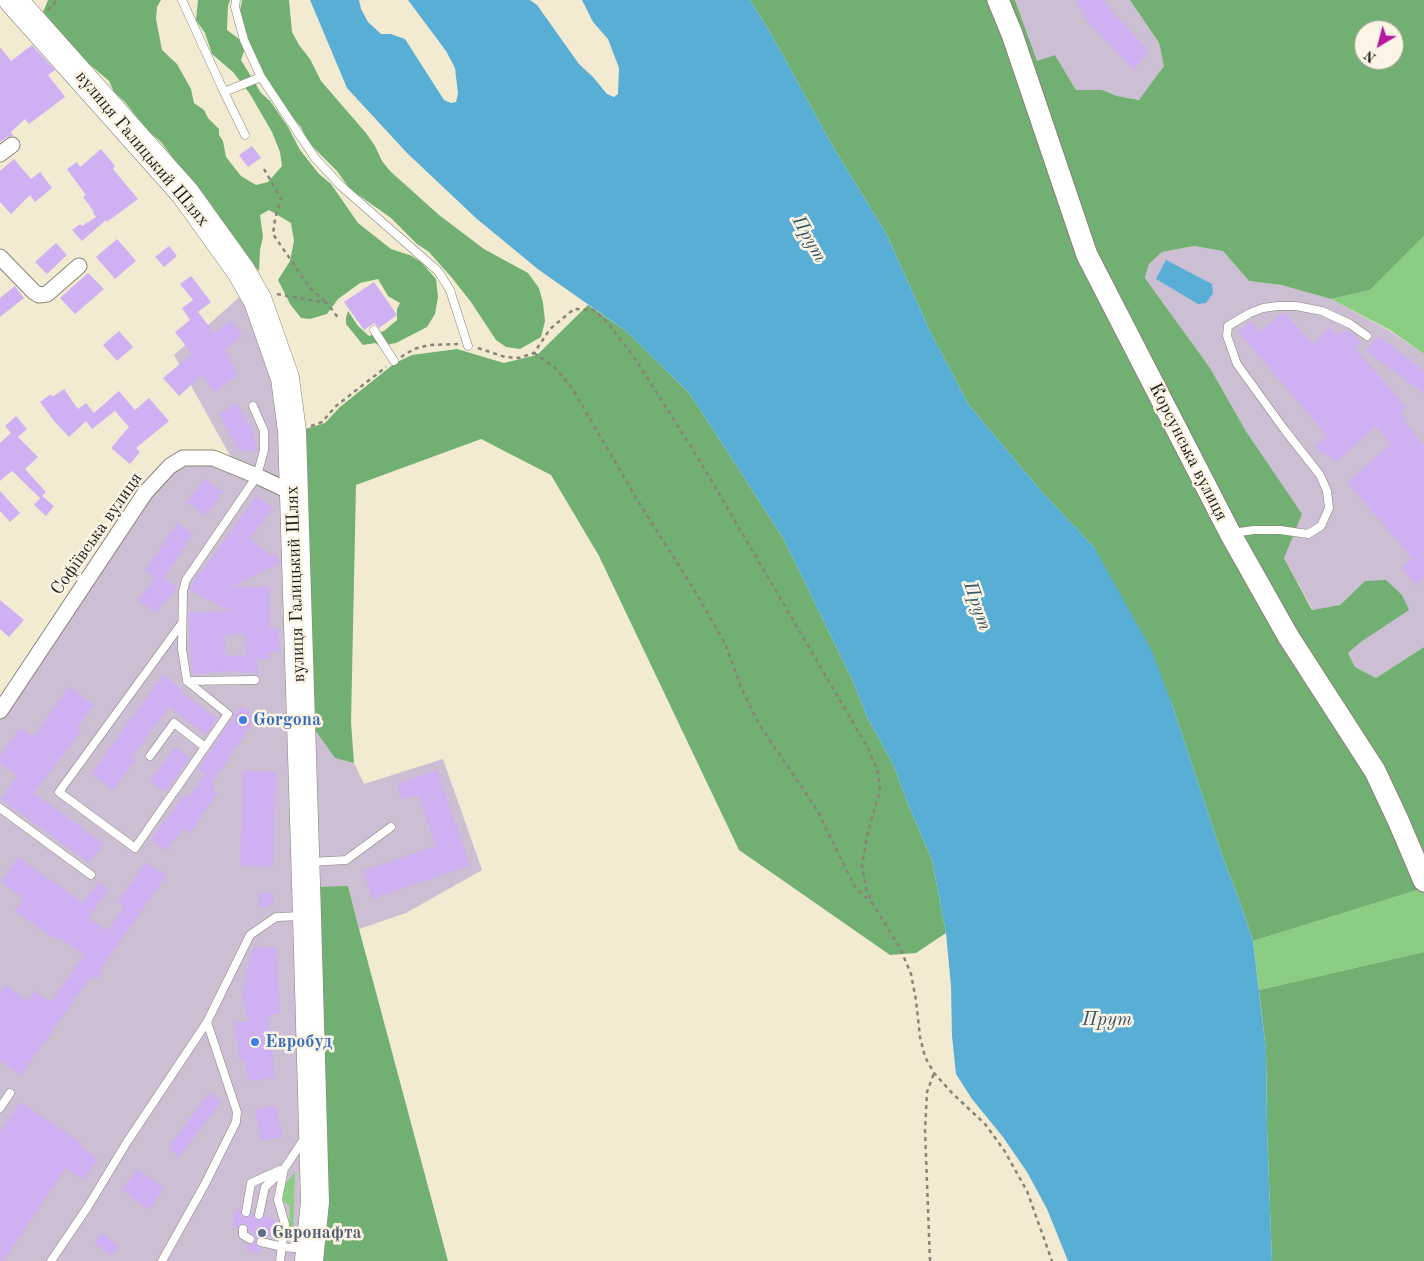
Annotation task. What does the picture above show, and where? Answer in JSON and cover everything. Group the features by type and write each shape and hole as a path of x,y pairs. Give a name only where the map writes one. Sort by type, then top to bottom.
{"highway":[{"name":"вулиця Галицький Шлях","path":"13,0 184,193 241,272 258,301 285,378 292,430 306,862 315,1202 310,1255"}],"main road":[{"name":"Корсунська вулиця","path":"998,0 1012,34 1087,254 1230,533 1288,636 1375,772 1424,881"}],"street":[{"path":"0,257 39,296 46,294 79,266"},
{"name":"Софіївська вулиця","path":"0,711 146,493 170,466 184,458 213,458 293,493"}],"lane":[{"path":"182,0 245,135"},
{"path":"236,0 235,7 244,40 261,78 315,158 341,186 438,271 450,290 468,346"},
{"path":"224,92 261,78"},
{"path":"1230,533 1254,530 1280,530 1308,534 1321,526 1329,508 1327,491 1320,475 1237,364 1227,336 1228,326 1263,308 1296,306 1322,311 1350,324 1367,336"},
{"path":"374,330 394,361"},
{"path":"182,623 59,792 135,848 228,714 187,681 182,649 183,592 186,580 257,476 264,450 264,431 254,406"},
{"path":"187,681 255,680"},
{"path":"150,756 174,723 205,747"},
{"path":"0,808 91,874"},
{"path":"306,862 346,860 391,827"},
{"path":"51,1261 207,1022 250,935 276,917 307,916"},
{"path":"162,1261 205,1184 236,1122 237,1112 207,1022"},
{"path":"0,1108 10,1093"},
{"path":"259,1215 265,1187 284,1169 313,1128"},
{"path":"246,1212 251,1183 284,1169"},
{"path":"280,1261 285,1224 278,1200 284,1169"},
{"path":"243,1229 243,1235 250,1239"},
{"path":"262,1242 310,1255"}],"path":[{"path":"42,16 57,0"},
{"path":"264,169 281,199 273,234 310,288 327,303 339,319"},
{"path":"258,301 276,294 327,303"},
{"path":"292,430 303,429 322,422 336,406 394,361 414,349 448,343 519,358 534,353 550,329 574,309 594,310 607,322 636,360 700,461 869,750 878,773 880,790 866,836 862,865 866,888 873,904 900,948 911,974 920,1037 925,1057 934,1073 985,1124 1004,1150 1027,1191 1052,1261"},
{"path":"534,353 555,368 577,397 725,643 741,687 759,724 817,810 855,887 873,904"},
{"path":"930,1261 925,1130 927,1092 934,1073"}],"shaded area":[{"path":"1015,0 1130,0 1159,43 1164,66 1140,100 1117,96 1102,90 1076,90 1055,55 1037,62"},
{"path":"1194,246 1223,251 1249,281 1281,285 1331,299 1390,331 1424,354 1424,647 1376,678 1355,667 1348,653 1362,641 1365,581 1340,605 1313,610 1284,558 1247,433 1210,368 1145,278 1149,264 1162,252"},
{"path":"252,286 260,300 335,758 354,763 364,784 443,759 482,870 406,913 359,929 348,886 316,1261 0,1261 0,707 169,463 233,461 174,355"}],"green space":[{"path":"48,0 161,0 157,7 156,19 162,50 177,64 191,89 194,103 204,110 208,118 219,129 226,157 241,176 256,185 268,182 282,166 280,152 272,132 250,94 233,72 212,54 205,33 196,20 198,0 230,0 227,30 239,39 245,48 241,60 261,93 270,101 288,127 300,150 319,174 331,184 358,223 391,249 412,256 422,263 436,279 438,297 435,314 427,327 396,343 380,346 375,343 363,345 346,324 348,311 358,326 369,336 384,331 397,320 397,309 400,303 388,296 378,279 360,283 338,299 327,314 310,319 301,318 290,304 278,280 290,261 294,241 291,223 269,210 260,215 263,237 259,271 247,258 238,242 161,142 147,130 125,102 114,92 109,81 66,44 43,12"},
{"path":"242,0 289,0 292,32 299,45 310,59 321,81 366,133 390,171 439,215 484,249 528,273 539,288 543,303 545,321 541,337 520,349 506,347 496,340 471,302 429,252 417,244 391,218 350,189 337,171 308,142 301,127 279,102 270,82 255,61 240,11"},
{"path":"750,0 1015,0 1037,61 1055,55 1076,90 1102,90 1117,96 1139,100 1164,66 1159,43 1130,0 1424,0 1424,236 1370,290 1331,299 1281,285 1249,281 1223,251 1194,246 1162,252 1149,264 1145,278 1210,368 1247,433 1302,514 1284,558 1312,610 1340,605 1365,581 1386,580 1402,595 1409,610 1362,641 1348,653 1355,667 1376,678 1424,647 1424,888 1253,941 1222,855 1172,704 1094,547 1042,492 969,405 930,331 886,233 835,150 770,32"},
{"path":"1424,236 1424,354 1390,330 1331,299 1370,290"},
{"path":"588,305 626,331 690,394 783,538 851,677 868,719 893,764 932,860 946,933 916,953 890,955 739,850 599,556 551,475 481,439 356,485 351,722 354,763 335,758 311,724 295,432 325,423 340,407 395,363 412,355 457,349 504,363 537,355"},
{"path":"348,886 448,1261 316,1261 315,887"},
{"path":"1424,888 1424,952 1259,990 1253,941"},
{"path":"1424,952 1424,1261 1272,1261 1266,1050 1259,990"},
{"path":"295,1171 293,1236 288,1236 290,1206 282,1200 284,1186"}],"water":[{"name":"Прут","path":"310,0 359,0 361,9 368,22 381,34 391,34 405,39 444,100 451,103 456,102 458,94 455,68 446,51 408,0 530,0 537,5 579,64 607,94 614,97 618,94 619,68 608,39 593,22 582,0 750,0 770,32 835,150 886,233 930,331 969,405 1042,492 1094,547 1151,649 1172,704 1222,855 1253,941 1266,1050 1272,1261 1068,1261 1047,1209 1027,1172 1003,1137 972,1099 956,1074 946,933 932,860 893,764 868,719 851,677 783,538 690,394 626,331 539,270 477,219 407,153 347,88"},
{"path":"1166,260 1212,284 1213,293 1206,303 1198,304 1156,279"}],"building":[{"path":"1076,0 1104,0 1108,7 1149,51 1134,70 1088,22"},
{"path":"32,45 55,70 48,75 65,97 29,124 25,119 11,132 13,136 7,137 0,142 0,47 11,61"},
{"path":"252,146 261,158 248,167 239,155"},
{"path":"101,149 115,166 113,169 138,199 107,222 106,220 82,241 72,230 96,217 83,197 86,195 67,169 77,162 80,167"},
{"path":"14,159 31,179 40,172 52,188 35,202 30,195 11,214 0,202 0,171"},
{"path":"117,239 136,261 115,279 96,257"},
{"path":"56,243 67,255 47,274 35,262"},
{"path":"169,246 177,256 164,267 155,257"},
{"path":"88,273 104,289 75,314 60,298"},
{"path":"191,276 211,302 198,312 214,333 231,320 243,336 225,349 238,375 214,392 202,375 179,396 163,378 192,354 175,332 190,320 182,308 193,300 180,284"},
{"path":"374,282 397,315 379,328 374,323 364,330 344,302"},
{"path":"15,286 24,298 0,317 0,298"},
{"path":"1284,312 1313,344 1330,327 1338,335 1347,329 1361,342 1355,348 1406,407 1400,413 1424,446 1424,578 1416,585 1402,568 1412,558 1347,482 1391,444 1376,426 1335,463 1327,454 1324,456 1315,446 1327,436 1239,332 1251,321 1260,332"},
{"path":"119,331 133,347 117,361 103,345"},
{"path":"1378,336 1424,371 1424,393 1366,351"},
{"path":"64,389 78,409 86,403 94,413 119,391 135,410 149,398 169,421 136,448 140,452 130,464 111,448 129,427 115,411 92,429 86,421 69,437 54,421 40,402 51,394 52,397"},
{"path":"236,403 252,428 257,451 239,451 219,414"},
{"path":"16,416 27,429 18,437 38,457 25,469 46,492 42,496 54,506 46,516 34,505 40,498 12,471 0,481 0,443 11,433 5,426"},
{"path":"204,479 223,492 206,516 187,502"},
{"path":"0,491 20,513 10,522 0,511"},
{"path":"256,496 273,508 250,539 272,556 276,554 280,563 230,588 269,586 270,629 278,628 280,651 270,652 270,658 257,659 258,673 240,673 239,671 192,674 188,613 230,611 189,590 199,572 201,573","holes":["244,633 246,655 225,656 225,635"]},
{"path":"177,523 193,534 164,578 177,588 156,613 138,600 155,578 145,571"},
{"path":"0,600 24,620 9,637 0,629"},
{"path":"163,675 182,689 180,691 217,719 206,735 169,707 131,758 135,760 113,790 91,774"},
{"path":"69,687 94,705 77,728 81,731 34,793 104,844 89,863 1,799 18,776 0,763 0,756 20,728 33,737"},
{"path":"241,706 256,717 212,783 215,785 212,789 217,793 190,833 183,828 166,851 151,840 184,795 188,798 205,774 198,769"},
{"path":"175,747 190,758 165,792 150,781"},
{"path":"243,770 276,772 273,867 240,866"},
{"path":"437,770 470,865 372,899 363,871 436,846 418,795 402,800 397,784"},
{"path":"18,857 83,903 98,882 109,890 88,918 107,931 124,907 118,902 146,862 166,876 100,970 102,971 96,980 91,976 21,1075 0,1061 0,993 6,985 28,1001 34,991 51,1002 84,955 59,938 57,940 15,911 24,898 1,882"},
{"path":"272,892 274,905 260,907 258,894"},
{"path":"276,947 280,1014 268,1015 275,1078 248,1081 245,1060 239,1061 235,1022 248,1021 242,992 253,948"},
{"path":"209,1093 221,1102 179,1157 168,1148"},
{"path":"20,1102 83,1144 81,1147 98,1159 83,1180 66,1168 3,1261 0,1261 0,1132"},
{"path":"276,1106 282,1137 261,1141 255,1109"},
{"path":"137,1169 164,1188 149,1210 122,1190"},
{"name":"Євронафта","path":"236,1209 241,1210 241,1214 245,1217 248,1217 251,1213 254,1214 257,1220 261,1220 264,1216 276,1220 271,1237 263,1235 256,1240 256,1244 260,1248 258,1254 247,1251 249,1244 253,1244 256,1239 252,1232 249,1231 248,1226 243,1223 238,1228 232,1226"},
{"path":"102,1233 119,1246 111,1256 94,1243"}],"place":[{"name":"Gorgona","path":"243,720"},
{"name":"Евробуд","path":"255,1042"},
{"name":"Євронафта","path":"262,1233"}]}
